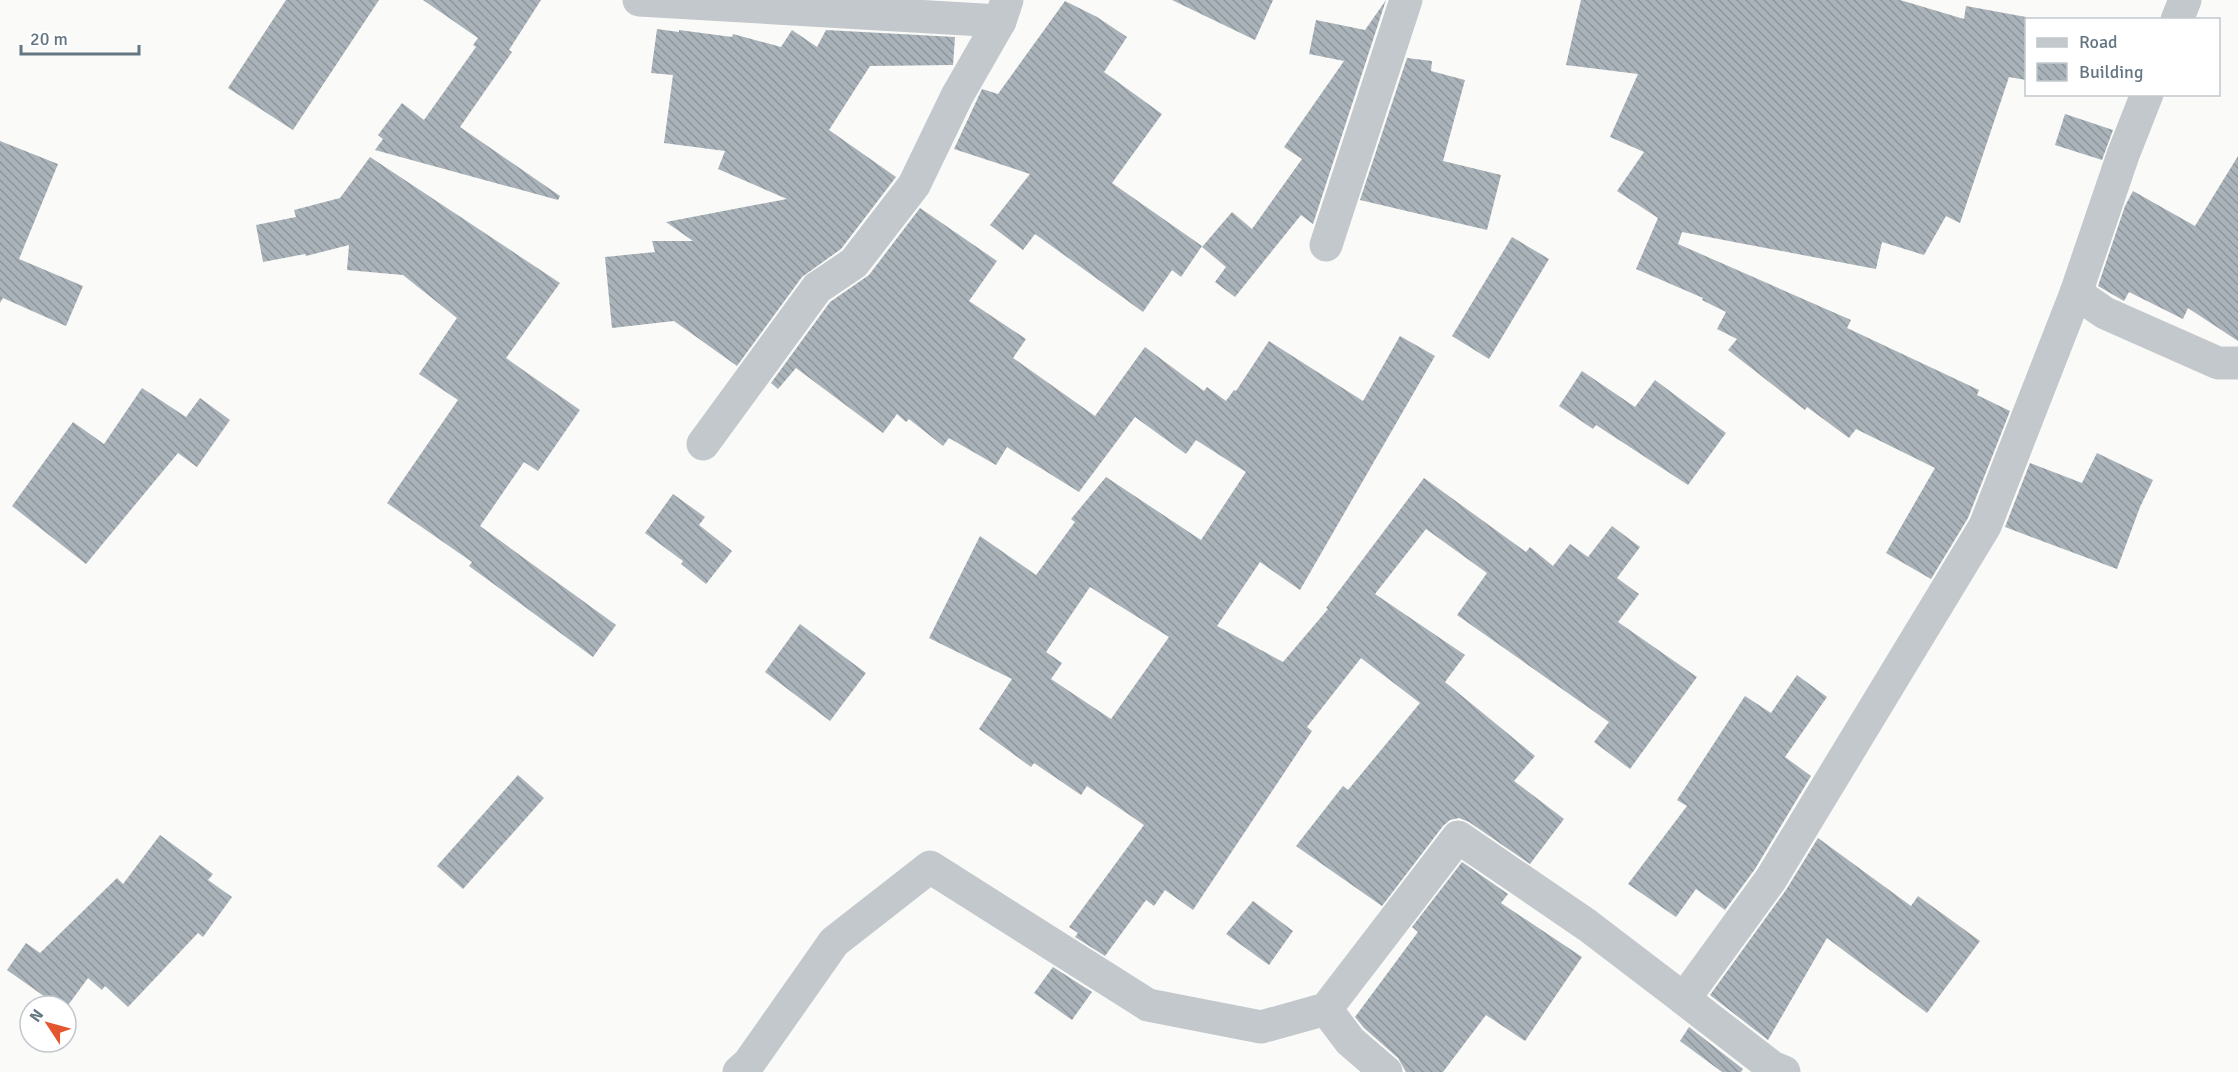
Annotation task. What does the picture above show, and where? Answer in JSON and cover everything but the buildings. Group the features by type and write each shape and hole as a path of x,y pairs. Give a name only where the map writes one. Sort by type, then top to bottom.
{"street":[{"path":"639,0 1004,11 957,96 914,185 854,263 817,288 703,444"},
{"path":"1326,245 1406,0"},
{"path":"2178,18 2184,0"},
{"path":"1684,999 1770,879 1985,526 2076,293 2123,155 2146,96"},
{"path":"2076,293 2105,313 2218,363 2238,363"},
{"path":"739,1072 749,1063 834,942 930,867 1148,1005 1261,1027 1326,1009 1458,837 1587,925 1772,1067 1784,1072"},
{"path":"1326,1009 1350,1041 1386,1072"}]}
